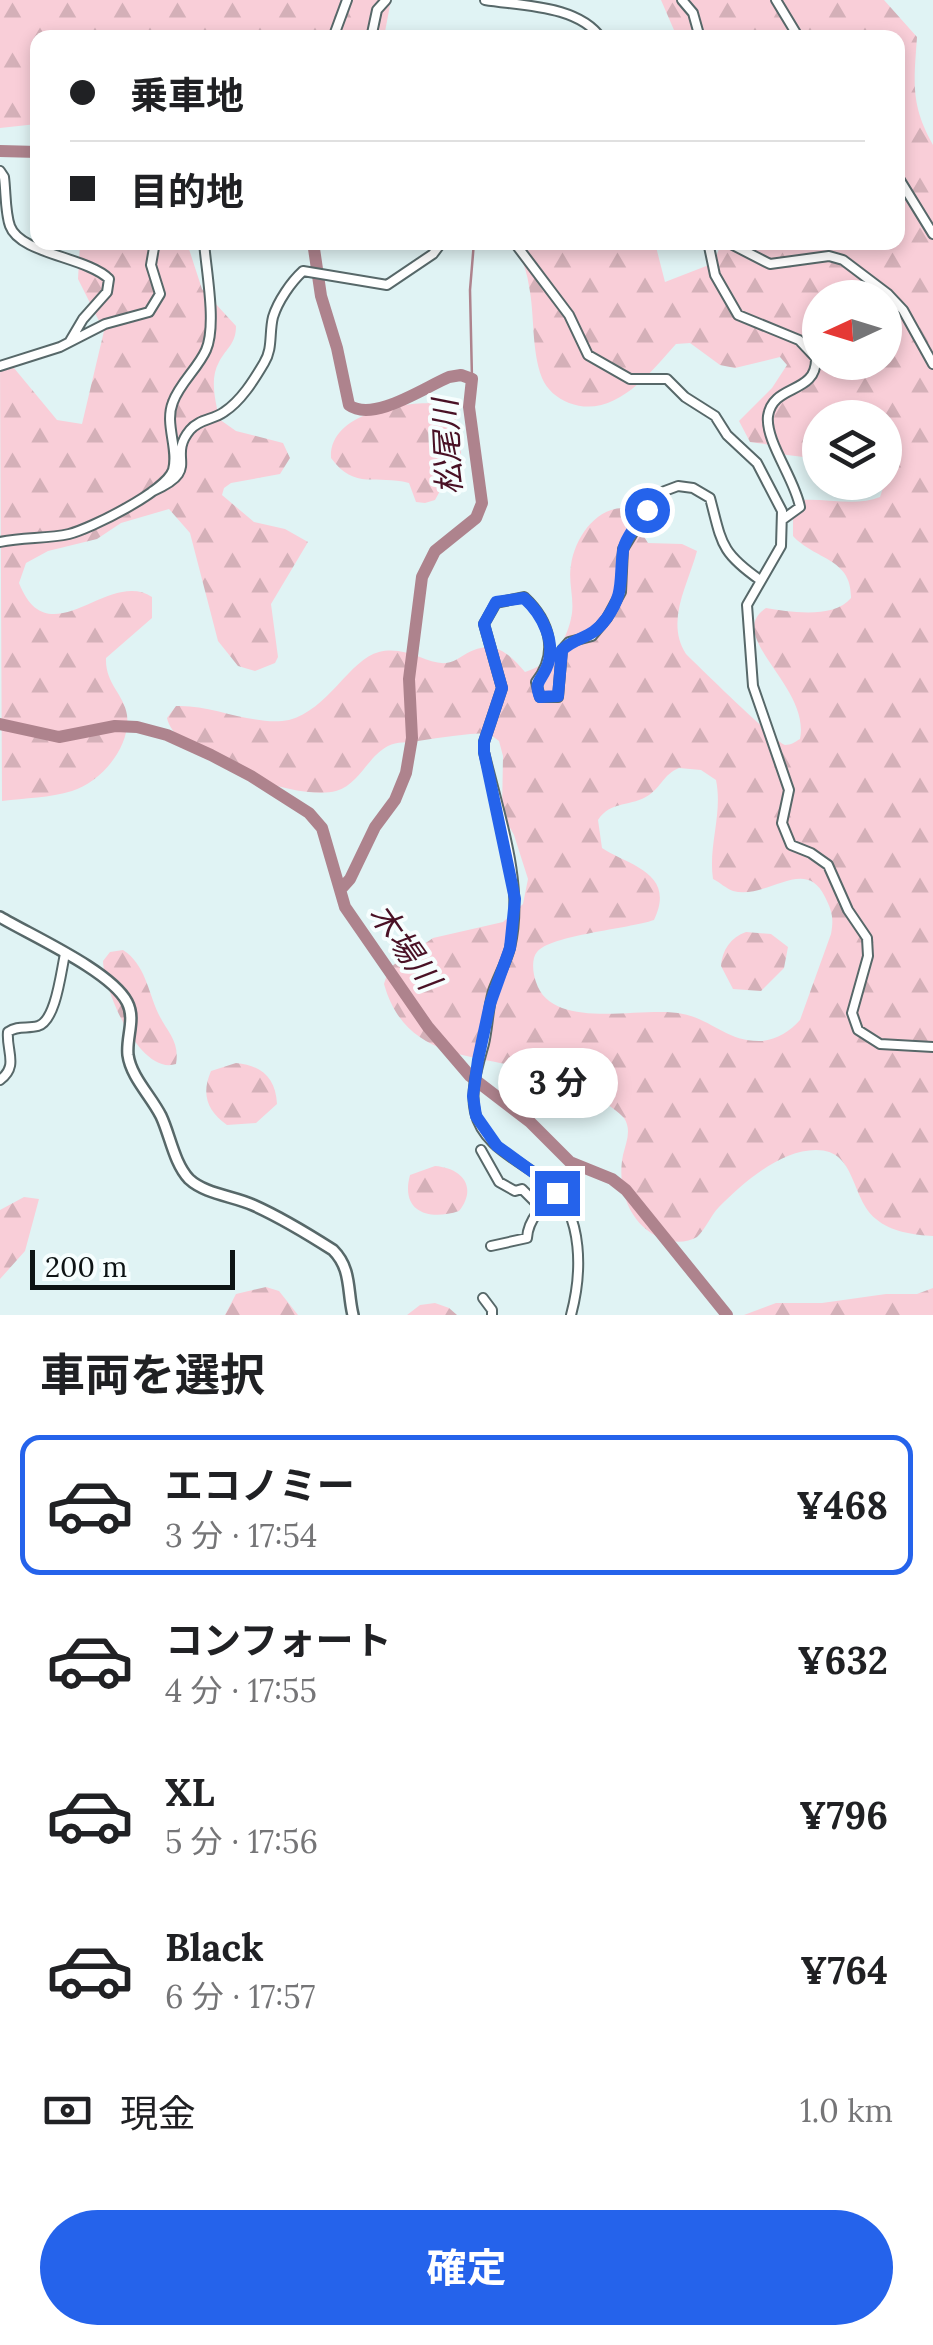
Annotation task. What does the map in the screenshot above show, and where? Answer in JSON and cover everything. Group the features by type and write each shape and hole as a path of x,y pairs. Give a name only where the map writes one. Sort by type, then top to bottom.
{"street":[{"path":"336,30 347,0"},
{"path":"373,30 377,10 386,0"},
{"path":"484,0 570,15 595,30"},
{"path":"682,0 692,12 698,30"},
{"path":"776,0 794,30"},
{"path":"0,171 10,226 30,244"},
{"path":"905,188 933,234"},
{"path":"45,250 89,266 108,279 110,285 70,342"},
{"path":"0,366 70,342 105,324 149,312 160,294 152,266 154,250"},
{"path":"153,490 174,468 170,418 173,400 206,350 210,335 205,250"},
{"path":"0,542 68,535 178,478 182,472 181,448 190,430 237,402 267,360 273,317 292,281 303,271 387,285 436,250"},
{"path":"520,250 569,315 588,355 630,380 668,379 686,397 715,416 727,435 757,463 774,490 782,511 781,546 747,605 753,686 789,790 782,823 791,845 828,865 848,910 867,938 868,956 852,1014 858,1030 880,1044 933,1047"},
{"path":"710,250 715,275 738,315 800,340 816,358 810,380 786,392 768,416 772,438 796,489 800,507 782,520"},
{"path":"743,250 770,264 829,256 843,260 903,310 933,364"},
{"path":"571,1315 578,1281 577,1246 568,1209 552,1186 497,1146 476,1116 473,1096 490,1004 510,948 515,899 484,752 502,688 484,624 496,602 524,598 543,616 550,650 548,667 536,682 537,690 540,697 558,696 562,650 569,642 592,636 607,618 621,592 623,549 629,536 662,492 678,486 693,488 710,498 723,548 760,580"},
{"path":"0,917 107,980 129,1004 132,1021 128,1054 132,1070 160,1113 190,1180 252,1205 333,1250 348,1274 353,1315"},
{"path":"0,1080 12,1062 8,1032 12,1028 41,1026 50,1018 66,954"},
{"path":"482,1150 499,1182 514,1192 522,1189 540,1208"},
{"path":"491,1246 527,1238 526,1232 540,1208 557,1193"},
{"path":"483,1298 492,1315"}],"green space":[{"path":"0,0 391,0 385,30 30,30 30,125 0,128"},
{"path":"661,0 884,0 917,37 917,105 933,145 933,1236 903,1232 876,1219 861,1199 846,1166 829,1152 816,1150 789,1156 751,1178 719,1207 697,1237 674,1242 654,1235 635,1218 624,1195 621,1168 628,1127 616,1111 559,1078 435,1046 404,1023 384,984 389,968 433,938 503,922 523,904 528,879 514,835 502,813 503,756 499,741 488,733 391,744 344,788 318,793 267,783 214,762 191,748 175,733 167,718 176,706 190,706 262,720 289,720 315,706 358,664 379,652 407,653 446,663 489,647 509,656 525,672 535,668 551,657 567,632 572,607 571,565 577,544 597,518 626,508 648,543 682,544 697,551 678,616 680,641 686,654 779,741 787,745 800,739 800,719 793,700 761,648 755,633 756,619 766,608 823,611 851,598 850,585 839,567 793,536 793,510 801,500 902,500 902,400 802,400 802,457 779,454 771,445 750,442 739,421 772,388 787,365 780,357 735,368 720,365 690,343 676,344 630,391 601,405 569,403 553,393 539,367 528,280 518,250 657,250 665,282 714,263 719,250 905,250 905,30 674,30","holes":["679,768 701,770 716,780 713,879 733,891 746,892 796,879 807,880 817,885 831,911 831,934 800,1020 772,1039 749,1040 683,1014 579,1012 545,998 533,971 537,952 558,941 654,920 659,904 659,891 646,872 602,848 598,820 615,806 649,795"]},
{"path":"80,250 189,250 202,289 236,326 233,341 214,376 219,419 236,431 283,443 290,458 280,474 231,483 222,495 254,522 285,529 308,542 271,604 278,657 275,663 255,671 238,666 218,641 190,533 169,509 121,523 97,539 48,551 26,563 19,583 32,604 46,613 63,613 117,593 135,591 152,597 152,618 106,658 108,675 127,715 124,739 112,762 93,780 72,791 2,801 0,362 14,368 57,420 82,424 104,331 78,279"},
{"path":"438,403 455,415 461,453 435,500 416,502 409,483 349,475 331,458 334,442 355,420 388,408"},
{"path":"746,932 771,934 788,947 784,968 761,991 733,989 721,966 728,945"},
{"path":"123,950 145,978 174,1043 176,1064 163,1064 150,1057 137,1045 117,1010 103,961 110,952"},
{"path":"236,1063 260,1070 274,1087 277,1104 256,1123 227,1125 208,1101 206,1087 211,1071"},
{"path":"435,1166 453,1170 464,1180 467,1194 459,1211 428,1214 409,1198 410,1175"},
{"path":"24,1197 39,1199 25,1251 0,1279 0,1210"},
{"path":"266,1287 279,1291 298,1315 225,1315 236,1294"},
{"path":"933,1288 933,1315 744,1315 776,1303 917,1294"},
{"path":"435,1303 457,1315 407,1315 420,1305"}],"waterway":[{"name":"松尾川","path":"0,151 30,152"},
{"name":"松尾川","path":"314,250 321,296 349,405 371,410 399,402 449,377 461,375 472,379 469,407 482,503 476,518 435,551 422,577 409,679 412,738 406,773 395,800 375,827 350,879 341,889"},
{"path":"472,379 473,250"},
{"name":"木場川","path":"0,724 59,737 115,726 167,735 251,776 309,813 322,828 345,907 428,1027 470,1076 530,1122 570,1162 612,1179 626,1190 727,1315"}],"route":[{"path":"557,1193 497,1146 476,1116 473,1096 490,1004 510,948 515,899 484,752 502,688 484,624 496,602 524,598 536,608 543,616 550,650 548,667 536,682 537,690 540,697 558,696 562,650 569,642 592,636 607,618 621,592 623,549 647,510"}]}
